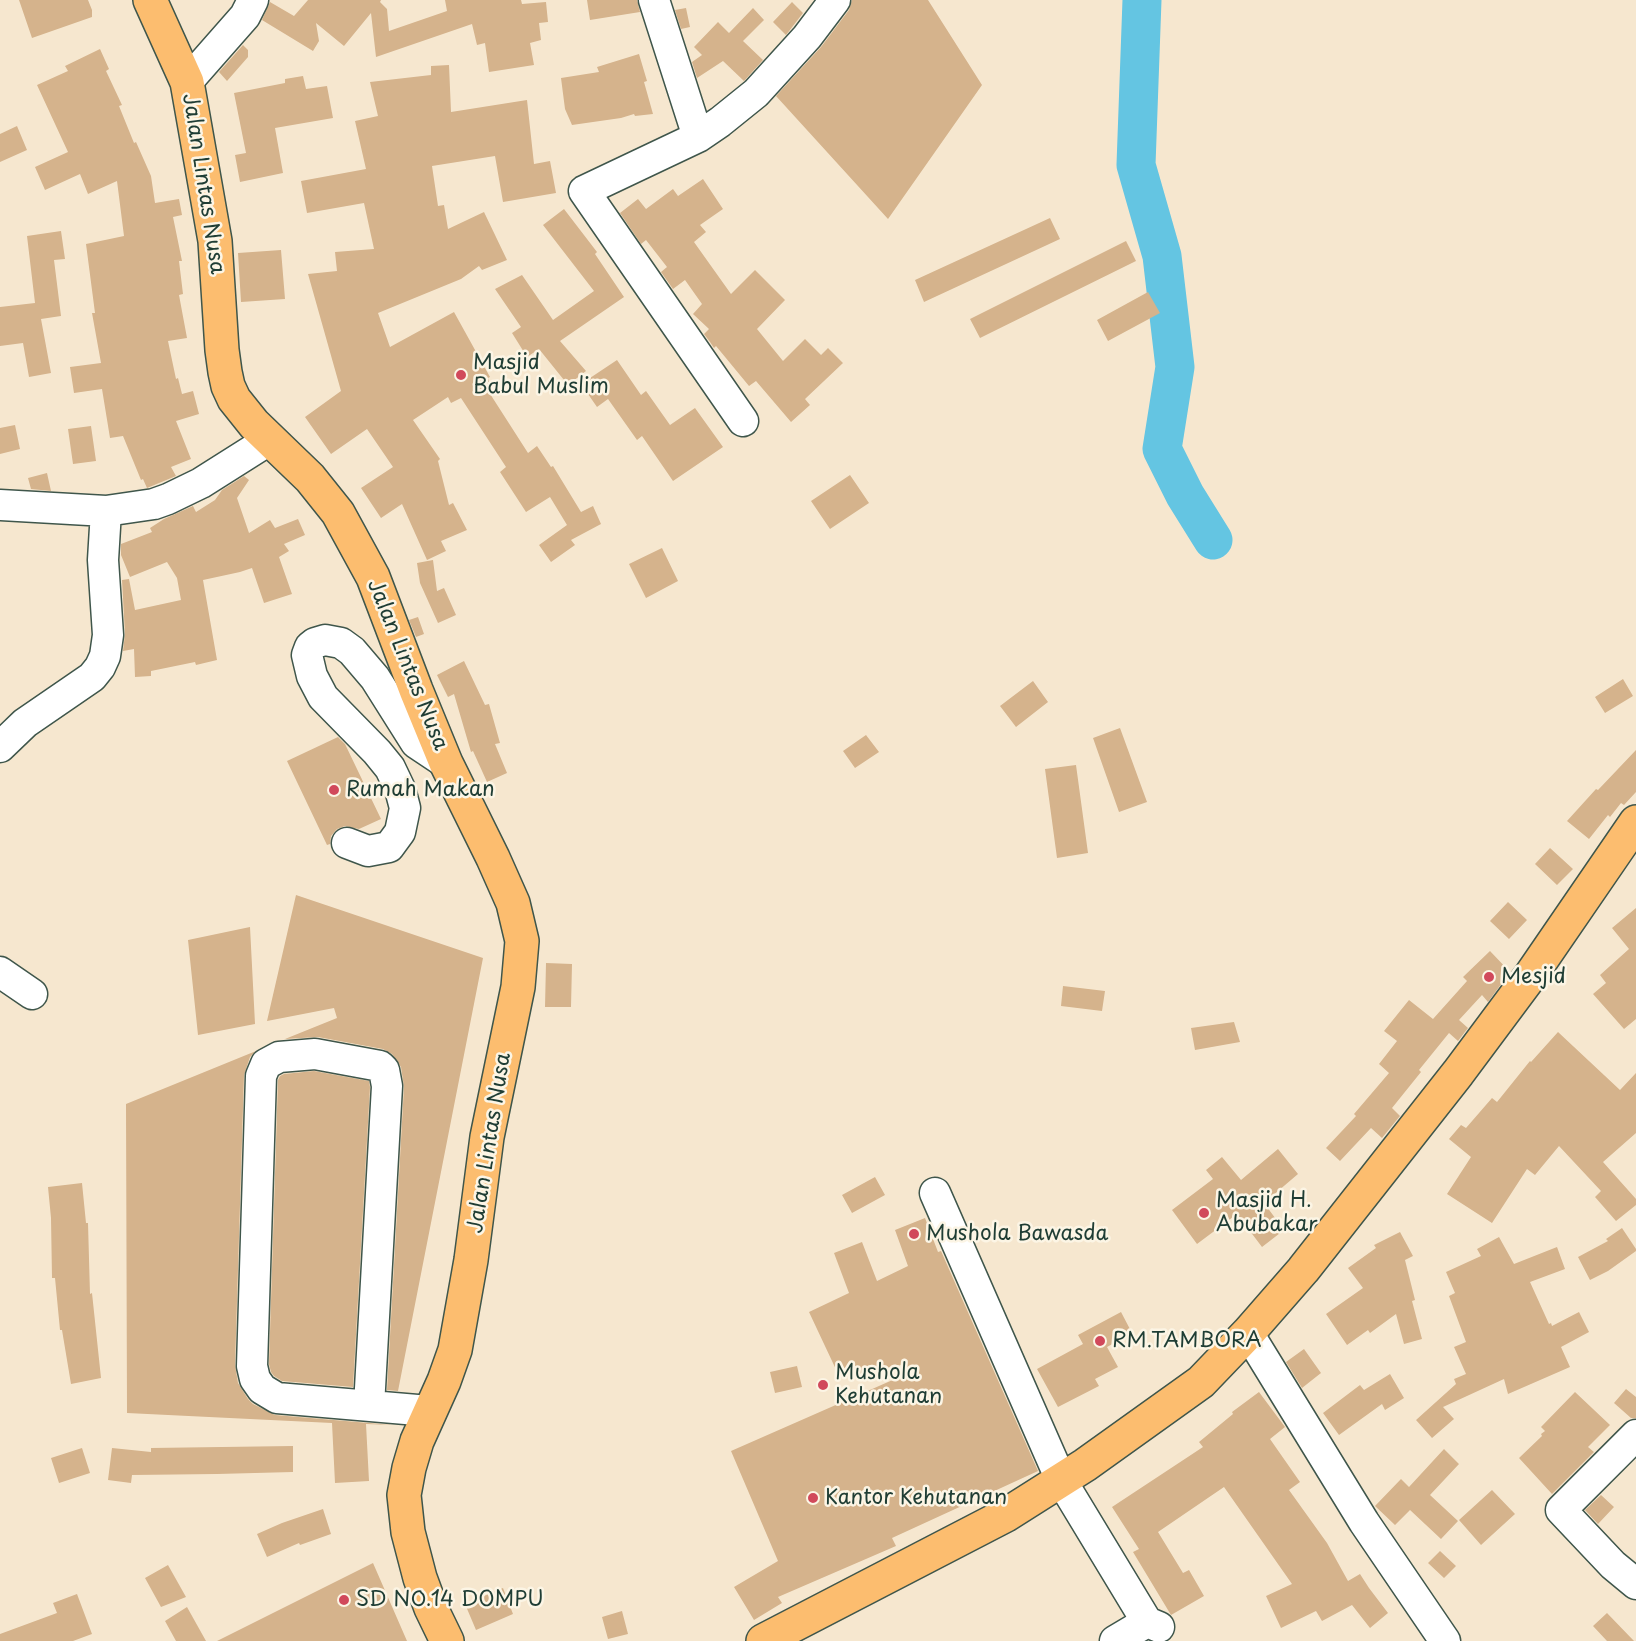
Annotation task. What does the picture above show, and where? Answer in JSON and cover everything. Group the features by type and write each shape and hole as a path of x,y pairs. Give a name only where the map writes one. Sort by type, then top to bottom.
{"highway":[{"name":"Jalan Lintas Nusa","path":"150,0 187,82 215,241 228,386 234,399 254,424 310,478 338,513 373,577 446,763 494,858 513,903 522,941 518,987 487,1137 471,1260 455,1350 417,1441 404,1495 408,1532 420,1578 447,1641"},
{"path":"763,1641 1006,1515 1085,1465 1201,1382 1303,1270 1458,1073 1531,975 1636,822"}],"street":[{"path":"187,82 245,16 253,0"},
{"path":"654,0 698,137"},
{"path":"743,422 584,191 698,137 720,122 756,93 807,37 835,0"},
{"path":"0,505 106,511 154,504 201,483 269,440"},
{"path":"0,747 25,723 92,677 105,656 108,635 103,560 106,511"},
{"path":"347,843 368,850 389,847 400,832 405,808 400,789 390,768 323,697 312,676 307,655 310,647 326,640 341,643 352,651 375,678 416,743 446,763"},
{"path":"0,972 32,994"},
{"path":"369,1406 387,1086 384,1070 380,1066 315,1054 279,1057 266,1064 261,1076 252,1366 255,1379 262,1389 277,1398 369,1406 429,1411"},
{"path":"935,1193 1061,1480 1153,1625 1115,1641"},
{"path":"1248,1333 1364,1522 1445,1641"},
{"path":"1636,1435 1561,1510 1613,1565 1636,1584"}],"building":[{"path":"19,0 88,0 92,17 32,38"},
{"path":"308,0 381,0 380,2 387,9 389,31 447,11 445,0 521,0 522,4 546,2 548,22 539,23 541,40 530,43 534,65 489,72 485,43 477,45 472,24 376,57 371,13 344,46 316,23 319,41 313,51 262,20 270,2 294,16"},
{"path":"587,0 637,0 640,12 590,20"},
{"path":"852,0 928,0 982,85 888,219 776,96 821,47 849,10"},
{"path":"792,2 803,13 786,35 773,22"},
{"path":"686,8 690,27 681,29 675,10"},
{"path":"753,8 764,20 743,41 763,60 744,81 723,61 697,78 692,62 702,55 694,47 718,22 729,33"},
{"path":"243,45 248,50 248,57 227,81 219,72"},
{"path":"100,49 109,69 106,71 122,105 119,106 151,176 155,203 179,199 182,215 173,217 182,261 179,261 183,294 179,295 187,338 168,341 176,379 178,378 182,394 193,391 199,414 176,421 191,459 171,467 176,476 147,488 143,479 141,480 123,436 110,438 102,389 74,393 70,367 101,363 92,313 95,313 86,244 124,236 117,181 88,194 80,174 45,190 35,167 68,152 37,85 68,71 65,66"},
{"path":"639,54 653,114 635,116 634,114 572,125 565,109 561,78 599,72 597,67"},
{"path":"449,65 451,112 527,100 534,164 550,161 556,193 503,202 495,156 432,166 438,206 444,205 448,229 484,212 507,260 482,270 479,266 461,279 378,313 390,347 454,312 490,377 488,378 490,383 485,386 528,453 537,446 551,467 553,466 581,512 593,506 601,524 571,540 575,545 551,562 539,545 567,525 550,497 526,512 500,472 506,467 461,398 451,403 448,397 413,420 440,459 438,461 449,505 453,503 467,530 441,541 446,551 427,560 402,504 381,518 361,488 393,467 367,429 331,454 305,417 341,391 308,274 337,271 335,252 374,249 364,203 307,213 301,181 366,169 355,121 378,116 370,82 431,75 431,66"},
{"path":"303,76 306,89 327,86 333,118 275,128 283,173 240,182 235,155 246,153 234,93 285,83 285,79"},
{"path":"17,126 27,150 0,162 0,134"},
{"path":"703,179 723,209 700,225 706,232 694,242 731,294 755,270 785,300 757,329 783,361 805,339 821,355 828,348 843,363 805,399 810,405 791,422 756,381 749,386 716,346 714,348 704,334 709,329 693,314 702,304 685,280 673,289 661,272 667,267 646,240 641,244 620,213 638,199 646,209 673,189 678,196"},
{"path":"564,209 597,252 595,254 624,297 560,341 586,371 568,385 539,349 527,357 512,333 521,327 495,289 522,275 553,320 594,291 543,225"},
{"path":"1050,218 1060,239 924,302 915,280"},
{"path":"61,231 65,259 54,260 61,316 41,319 51,373 29,377 23,343 0,346 0,307 35,303 27,236"},
{"path":"1126,241 1136,261 980,338 970,319"},
{"path":"281,250 285,299 241,302 238,253"},
{"path":"1148,292 1160,313 1108,341 1097,320"},
{"path":"617,360 641,395 646,391 670,425 695,408 723,447 673,481 642,436 637,440 608,399 597,407 581,384"},
{"path":"15,425 20,449 0,454 0,428"},
{"path":"91,426 96,461 73,464 68,429"},
{"path":"47,473 51,491 31,489 28,478"},
{"path":"850,475 869,503 830,529 811,501"},
{"path":"244,476 249,480 237,498 249,533 270,520 275,528 298,519 305,535 284,544 289,551 279,557 292,594 264,603 252,568 203,580 217,660 151,671 151,676 135,677 134,649 123,651 125,634 122,580 129,579 135,610 181,600 177,578 167,562 130,577 121,555 121,544 152,532 150,528 164,519 193,506 196,512 215,500 222,490"},
{"path":"662,548 678,581 646,598 629,564"},
{"path":"433,560 437,591 444,588 456,615 438,623 420,583 417,563"},
{"path":"418,617 424,634 416,637 409,620"},
{"path":"464,661 485,705 489,704 500,743 495,744 507,773 487,782 473,751 471,752 454,694 448,697 437,675"},
{"path":"1623,679 1633,696 1605,713 1595,697"},
{"path":"1033,681 1048,702 1016,727 1000,706"},
{"path":"1120,728 1147,802 1119,812 1093,738"},
{"path":"866,735 879,752 855,768 843,751"},
{"name":"Rumah Makan","path":"338,737 345,744 381,819 359,829 345,826 337,829 331,836 330,844 327,845 287,761"},
{"path":"1636,750 1636,792 1624,805 1621,803 1610,817 1608,815 1589,839 1567,821"},
{"path":"1076,765 1088,853 1057,858 1045,769"},
{"path":"1550,848 1573,869 1557,885 1535,864"},
{"path":"296,895 483,958 398,1391 387,1390 404,1087 401,1067 392,1054 383,1049 318,1037 285,1039 337,1018 334,1008 267,1021"},
{"path":"1508,902 1527,920 1509,939 1490,921"},
{"path":"1636,908 1636,1019 1624,1029 1593,994 1606,983 1600,975 1629,949 1612,928"},
{"path":"250,927 255,1024 198,1035 188,940"},
{"path":"1490,951 1510,972 1488,1002 1482,995 1459,1020 1468,1028 1458,1041 1449,1033 1419,1070 1421,1072 1392,1108 1400,1116 1382,1138 1371,1128 1340,1161 1326,1148 1356,1116 1354,1114 1389,1073 1379,1064 1397,1041 1384,1031 1409,1000 1433,1019 1467,981 1463,977"},
{"path":"546,963 572,964 571,1007 545,1007"},
{"path":"1063,986 1105,991 1102,1011 1061,1006"},
{"path":"1234,1022 1240,1042 1195,1050 1191,1028"},
{"path":"1558,1032 1620,1090 1636,1073 1636,1133 1603,1162 1636,1199 1636,1205 1616,1221 1595,1197 1601,1191 1559,1146 1535,1175 1527,1169 1492,1223 1447,1194 1471,1157 1449,1139 1461,1125 1466,1128 1492,1098 1497,1102 1530,1061"},
{"path":"256,1051 250,1057 244,1075 235,1365 238,1383 253,1404 275,1415 392,1425 366,1424 369,1481 335,1483 332,1423 127,1413 126,1104"},
{"path":"314,1071 369,1081 370,1087 353,1387 282,1381 274,1376 269,1364 278,1080 284,1074"},
{"path":"1278,1149 1298,1174 1264,1203 1284,1230 1262,1247 1237,1214 1197,1244 1172,1210 1213,1179 1206,1170 1222,1157 1241,1180"},
{"path":"875,1177 885,1195 852,1213 842,1195"},
{"path":"82,1183 86,1223 88,1223 90,1294 92,1293 101,1378 71,1384 62,1330 60,1330 55,1278 52,1278 48,1187"},
{"path":"925,1218 938,1252 941,1251 1038,1471 892,1538 896,1546 778,1597 782,1603 754,1620 734,1587 778,1561 731,1451 904,1375 901,1365 840,1378 809,1312 849,1293 834,1253 862,1242 877,1281 908,1266 895,1230"},
{"path":"1622,1228 1636,1251 1608,1271 1590,1280 1578,1257 1608,1241 1606,1239"},
{"path":"1400,1232 1413,1256 1405,1260 1422,1339 1404,1344 1396,1314 1370,1333 1368,1330 1347,1345 1326,1314 1363,1288 1348,1268 1376,1248 1374,1245"},
{"path":"1499,1237 1514,1264 1557,1247 1565,1269 1530,1282 1549,1324 1551,1323 1552,1326 1579,1312 1589,1332 1561,1347 1570,1367 1508,1394 1504,1379 1443,1407 1454,1419 1432,1438 1416,1420 1456,1384 1454,1379 1466,1374 1454,1347 1466,1342 1449,1296 1455,1293 1446,1272 1481,1256 1477,1249"},
{"path":"1121,1312 1132,1333 1107,1347 1118,1367 1095,1379 1099,1386 1058,1407 1037,1369 1083,1344 1078,1335"},
{"path":"1304,1349 1321,1373 1302,1388 1286,1362"},
{"path":"797,1366 802,1387 775,1393 770,1372"},
{"path":"1390,1374 1404,1398 1385,1410 1382,1404 1339,1435 1323,1413 1360,1385 1364,1390"},
{"path":"1626,1389 1636,1397 1636,1418 1631,1418 1614,1403"},
{"path":"1259,1392 1285,1427 1270,1439 1300,1482 1289,1490 1327,1543 1348,1581 1360,1574 1388,1613 1370,1628 1352,1605 1322,1621 1316,1611 1281,1628 1266,1596 1292,1584 1224,1487 1158,1532 1183,1573 1189,1570 1204,1596 1171,1615 1133,1552 1139,1549 1112,1507 1203,1447 1199,1442 1233,1414 1232,1412"},
{"path":"1575,1392 1610,1425 1588,1447 1594,1452 1552,1494 1519,1458 1542,1436 1541,1434 1545,1431 1541,1427"},
{"path":"293,1446 293,1472 132,1475 131,1483 108,1480 112,1448 151,1452 151,1448"},
{"path":"82,1448 90,1473 59,1483 51,1458"},
{"path":"1444,1449 1459,1464 1430,1495 1458,1521 1441,1539 1410,1510 1395,1525 1375,1506 1401,1479 1409,1487"},
{"path":"1492,1490 1515,1514 1481,1545 1459,1520"},
{"path":"1601,1495 1614,1507 1598,1524 1585,1510"},
{"path":"323,1509 331,1534 300,1545 299,1543 267,1557 257,1534"},
{"path":"1440,1551 1456,1566 1444,1578 1428,1563"},
{"name":"SD NO.14 DOMPU","path":"373,1563 407,1641 217,1641"},
{"path":"168,1565 186,1597 161,1607 145,1578"},
{"path":"503,1588 513,1614 476,1630 465,1604"},
{"path":"77,1594 92,1634 73,1641 0,1641 0,1634 57,1613 53,1603"},
{"path":"187,1607 206,1641 176,1641 165,1621"},
{"path":"622,1611 628,1634 608,1639 602,1617"},
{"path":"1607,1613 1634,1641 1607,1641 1593,1626"}],"waterway":[{"path":"1142,0 1136,165 1162,256 1175,367 1162,449 1185,495 1213,540"}],"place":[{"name":"Masjid Babul Muslim","path":"461,375"},
{"name":"Rumah Makan","path":"334,790"},
{"name":"Mesjid","path":"1489,977"},
{"name":"Masjid H. Abubakar","path":"1204,1213"},
{"name":"Mushola Bawasda","path":"914,1234"},
{"name":"RM.TAMBORA","path":"1100,1341"},
{"name":"Mushola Kehutanan","path":"823,1385"},
{"name":"Kantor Kehutanan","path":"813,1498"},
{"name":"SD NO.14 DOMPU","path":"344,1600"}]}
